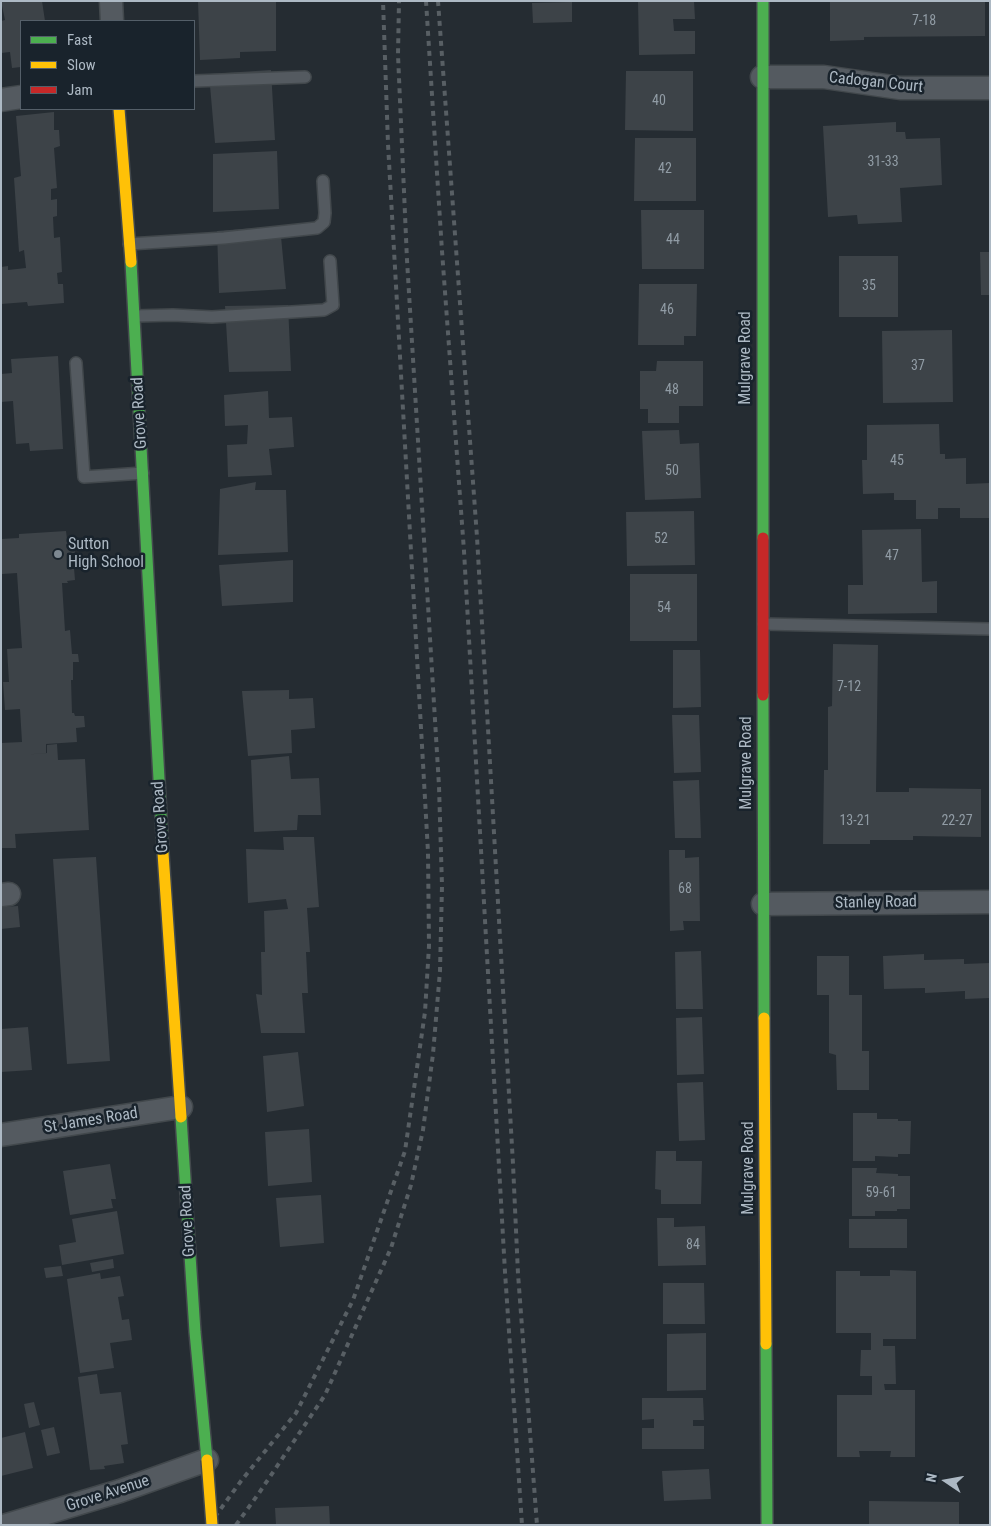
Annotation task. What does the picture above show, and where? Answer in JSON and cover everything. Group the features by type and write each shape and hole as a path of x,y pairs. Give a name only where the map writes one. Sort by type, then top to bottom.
{"street":[{"path":"111,1 112,20"},
{"name":"Mulgrave Road","path":"762,1 763,904 767,1525"},
{"name":"Cadogan Court","path":"762,77 824,77 900,88 990,88"},
{"path":"1,100 20,97"},
{"name":"Grove Road","path":"119,110 135,316 160,801 195,1332 208,1460 212,1525"},
{"name":"Stanley Road","path":"763,904 990,902"},
{"name":"St James Road","path":"1,1135 181,1107"},
{"name":"Grove Avenue","path":"7,1525 120,1491 208,1460"}],"lane":[{"path":"195,81 305,76"},
{"path":"130,244 224,238 317,228 324,222 326,213 323,181"},
{"path":"135,316 212,317 324,310 333,305 330,261"},
{"path":"76,363 84,477 143,473"},
{"path":"763,624 990,629"}],"building":[{"path":"1,1 42,1 45,20 20,20 20,67 12,68 10,52 1,53 1,21 5,20"},
{"path":"198,1 276,1 276,51 240,52 240,58 200,60"},
{"path":"638,1 694,1 695,19 673,19 674,31 695,31 695,54 639,55"},
{"path":"830,1 985,1 985,36 864,37 864,40 830,41"},
{"path":"572,2 572,22 533,23 532,3"},
{"path":"271,70 275,140 215,143 209,74"},
{"path":"626,71 693,71 693,131 625,130"},
{"path":"54,112 54,130 59,130 60,146 54,148 57,188 51,189 51,200 57,199 57,216 53,217 54,238 60,237 62,272 57,273 58,284 63,284 64,303 28,306 27,302 1,304 1,267 8,266 8,270 26,268 24,250 19,252 14,178 21,176 16,116"},
{"path":"896,122 896,132 905,132 906,139 940,138 942,185 900,188 902,222 858,224 857,215 828,217 823,126"},
{"path":"635,138 696,138 696,201 634,201"},
{"path":"277,151 279,209 213,212 213,154"},
{"path":"641,210 704,210 704,269 642,269"},
{"path":"280,226 286,289 219,293 217,231"},
{"path":"980,252 990,252 990,295 981,295"},
{"path":"839,256 898,256 898,317 839,317"},
{"path":"639,284 697,284 696,336 684,336 684,345 638,345"},
{"path":"288,305 291,371 229,372 225,306"},
{"path":"952,330 953,402 883,403 882,331"},
{"path":"58,356 63,449 30,451 29,443 16,444 13,401 1,402 1,374 12,373 11,359"},
{"path":"657,361 703,361 703,406 679,406 679,423 648,423 648,409 640,409 640,371 656,371"},
{"path":"268,391 269,418 292,417 294,447 269,449 272,475 228,477 227,445 247,444 248,425 225,426 224,395"},
{"path":"939,424 940,454 945,454 945,459 966,458 966,484 990,483 990,518 960,518 960,508 938,508 938,519 916,519 916,500 894,500 894,493 863,494 862,460 867,460 867,425"},
{"path":"679,430 680,444 699,443 701,498 645,500 642,431"},
{"path":"256,482 255,490 286,490 288,552 218,555 220,489"},
{"path":"694,511 695,565 627,566 626,512"},
{"path":"921,529 922,582 937,581 937,613 848,614 848,585 863,585 862,530"},
{"path":"66,531 67,539 74,539 75,553 67,553 67,555 73,555 74,565 67,565 67,569 74,568 75,580 62,583 65,631 70,630 72,654 78,654 79,662 73,662 73,680 71,680 72,713 75,716 84,716 85,727 76,728 77,742 46,744 46,753 22,755 47,753 47,745 57,744 58,760 85,759 89,830 15,834 16,848 1,848 1,743 22,742 20,709 5,710 3,682 9,682 7,649 22,648 17,573 2,574 1,539 19,538 19,534"},
{"path":"293,560 293,602 222,606 219,565"},
{"path":"630,574 697,574 697,641 630,641"},
{"path":"833,644 878,645 876,792 909,792 909,788 981,789 981,837 913,836 913,840 870,840 870,844 823,844 824,770 828,770 828,707 832,706"},
{"path":"673,650 700,650 701,707 673,708"},
{"path":"289,690 289,699 313,698 315,728 291,730 292,753 248,756 242,691"},
{"path":"672,715 699,715 701,772 674,773"},
{"path":"289,756 291,779 319,778 321,815 298,815 297,830 254,832 251,760"},
{"path":"699,780 701,838 675,838 673,781"},
{"path":"283,837 314,837 319,907 307,908 310,952 306,952 308,993 302,993 305,1033 261,1033 256,994 262,995 261,952 265,952 264,911 288,909 286,899 248,903 246,849 284,850"},
{"path":"669,850 685,850 685,858 699,857 700,921 683,921 684,930 670,931"},
{"path":"96,857 110,1061 67,1064 53,859"},
{"path":"18,906 20,927 1,929 1,907"},
{"path":"701,951 703,1009 676,1009 675,952"},
{"path":"924,954 924,960 964,959 964,964 990,963 990,998 965,999 965,991 925,993 925,988 884,989 883,956"},
{"path":"817,956 849,956 849,995 862,995 862,1051 869,1051 869,1090 837,1090 836,1055 829,1053 829,995 817,995"},
{"path":"702,1017 704,1074 677,1075 676,1018"},
{"path":"28,1027 32,1070 1,1072 1,1029"},
{"path":"298,1052 304,1106 267,1112 263,1056"},
{"path":"703,1082 705,1140 679,1141 677,1083"},
{"path":"853,1113 877,1113 877,1119 911,1121 910,1154 898,1154 898,1157 875,1156 875,1161 853,1161"},
{"path":"309,1129 312,1182 268,1186 265,1132"},
{"path":"656,1151 676,1151 676,1161 702,1161 701,1204 661,1204 661,1190 655,1189"},
{"path":"110,1164 116,1199 111,1199 113,1208 70,1215 63,1171"},
{"path":"852,1168 877,1168 876,1173 910,1176 910,1209 875,1211 875,1216 852,1216"},
{"path":"321,1195 324,1243 280,1247 276,1198"},
{"path":"117,1211 124,1254 62,1265 59,1245 76,1242 72,1219"},
{"path":"657,1218 674,1218 674,1227 705,1226 706,1265 658,1266"},
{"path":"849,1219 907,1219 907,1248 849,1248"},
{"path":"113,1259 114,1268 92,1272 90,1263"},
{"path":"61,1266 63,1276 46,1278 44,1268"},
{"path":"890,1270 916,1271 916,1339 883,1339 883,1346 895,1346 896,1384 884,1384 885,1390 915,1390 915,1457 890,1457 891,1451 859,1451 860,1457 837,1457 837,1395 872,1395 872,1376 860,1376 861,1350 871,1350 871,1333 836,1333 836,1271 860,1271 860,1276 890,1276"},
{"path":"100,1273 101,1279 120,1276 124,1296 118,1297 122,1320 129,1319 132,1340 110,1343 114,1368 80,1373 67,1279"},
{"path":"663,1283 704,1283 705,1324 663,1324"},
{"path":"706,1333 706,1390 667,1391 667,1334"},
{"path":"97,1374 100,1394 121,1392 128,1444 121,1445 124,1463 104,1466 105,1469 90,1470 78,1377"},
{"path":"642,1398 703,1398 704,1420 693,1420 693,1426 704,1426 704,1449 642,1449 642,1428 654,1428 654,1419 642,1420"},
{"path":"34,1402 40,1425 29,1428 24,1404"},
{"path":"54,1427 60,1453 47,1456 41,1430"},
{"path":"25,1432 33,1468 1,1476 1,1438"},
{"path":"709,1469 711,1499 664,1501 662,1471"},
{"path":"869,1501 959,1502 959,1525 869,1525"},
{"path":"329,1506 330,1525 276,1525 275,1508"}],"railway":[{"path":"209,1525 241,1481 296,1413 353,1300 405,1151 425,1012 429,946 428,852 388,144 383,1"},
{"path":"236,1525 325,1395 391,1248 411,1185 423,1130 433,1054 440,971 442,886 439,786 407,260 398,55 399,1"},
{"path":"426,1 464,551 505,1272 522,1525"},
{"path":"438,1 477,537 518,1274 537,1525"}],"traffic: fast":[{"path":"763,1 763,538"},
{"path":"131,262 163,853"},
{"path":"763,695 764,1018"},
{"path":"181,1117 195,1332 207,1460"},
{"path":"766,1344 767,1525"}],"traffic: slow":[{"path":"119,110 131,262"},
{"path":"163,853 181,1117"},
{"path":"764,1018 766,1344"},
{"path":"207,1460 212,1525"}],"traffic: jam":[{"path":"763,538 763,695"}],"place":[{"name":"Sutton High School","path":"58,554"}]}
